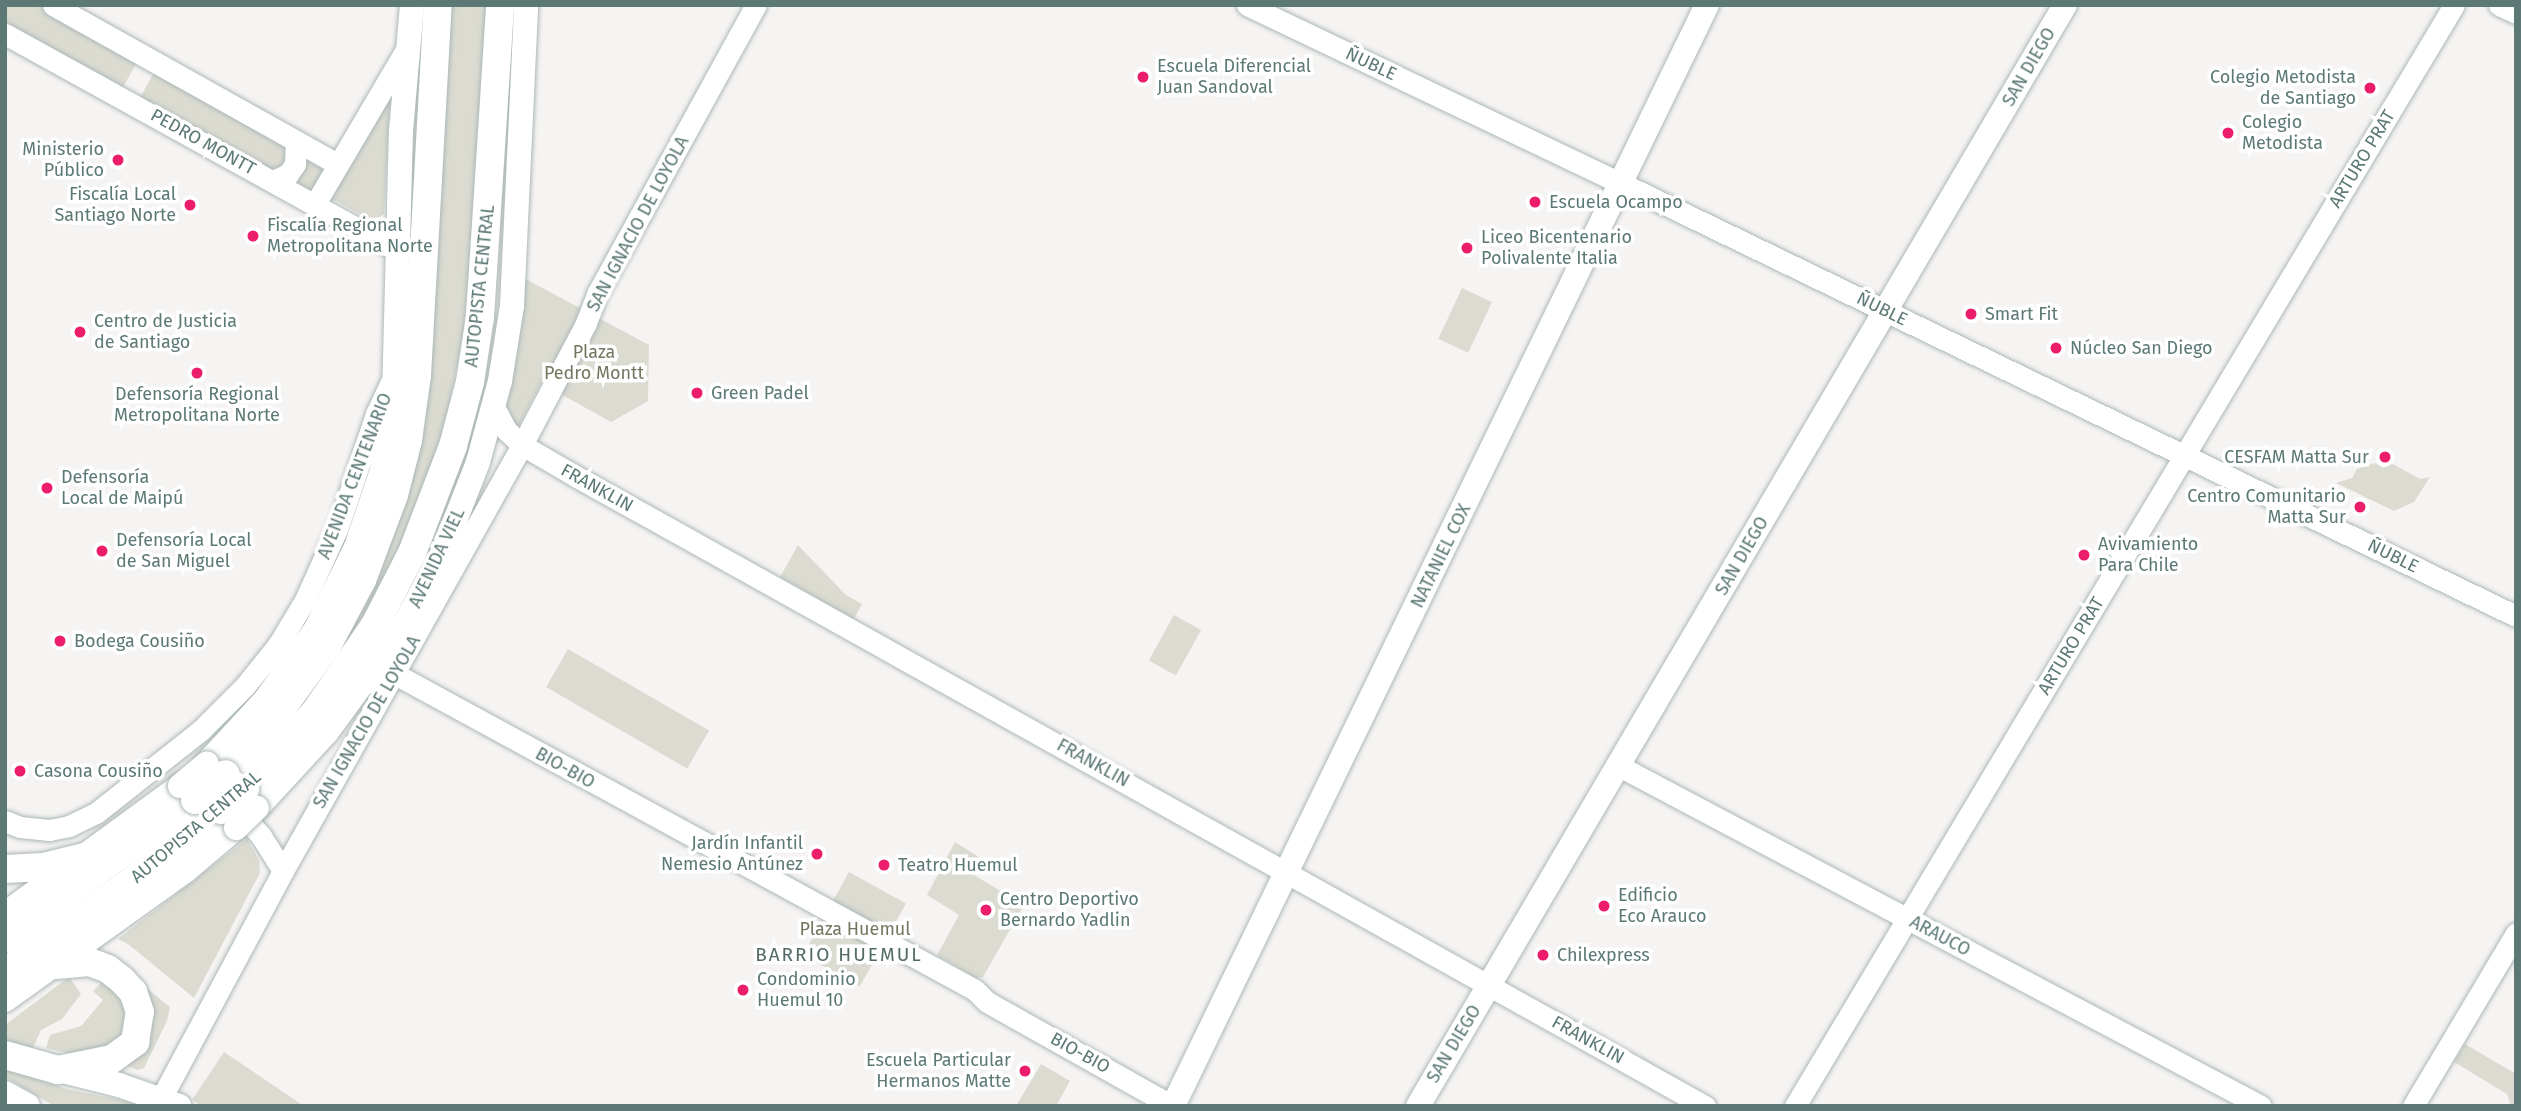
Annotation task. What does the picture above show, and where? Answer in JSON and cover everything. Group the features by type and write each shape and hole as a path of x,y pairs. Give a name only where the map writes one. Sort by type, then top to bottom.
{"highway":[{"name":"AUTOPISTA CENTRAL","path":"5,972 136,878 228,819 227,780 283,709 327,646 362,580 394,495 408,440 417,375 438,5"},
{"name":"AUTOPISTA CENTRAL","path":"5,939 188,793 227,780 315,712 362,645 412,554 443,478 465,404 480,317 500,5"},
{"path":"366,680 426,558 440,510 443,478"},
{"path":"5,870 43,867 88,856"},
{"path":"5,1055 58,1070 90,1065 122,1054 137,1037 140,1017 130,988 108,969 84,961 55,965"}],"main road":[{"path":"227,780 283,677 316,629 345,573 382,470 395,373 401,141 412,5"},
{"name":"AVENIDA VIEL","path":"227,780 313,748 366,680 413,611 442,554 467,494 494,407 509,332 516,264 526,5"},
{"name":"NATANIEL COX","path":"1172,1106 1707,5"},
{"name":"SAN DIEGO","path":"1418,1106 2065,5"},
{"path":"5,914 88,856 188,793"},
{"path":"5,1000 184,871 228,819"},
{"path":"58,1070 166,1103"},
{"path":"5,1093 28,1106"}],"street":[{"path":"53,5 338,164"},
{"name":"SAN IGNACIO DE LOYOLA","path":"166,1103 282,871 522,445 586,323 602,285 756,5"},
{"name":"ÑUBLE","path":"1247,5 1276,11 1621,183 2516,616"},
{"name":"ARTURO PRAT","path":"1795,1106 1905,918 2454,5"},
{"path":"2499,5 2516,13"},
{"name":"PEDRO MONTT","path":"5,34 400,252"},
{"path":"315,204 409,44"},
{"path":"273,181 288,174 295,164 296,141"},
{"name":"AVENIDA CENTENARIO","path":"5,821 20,827 42,830 81,822 158,766 201,730 262,666 305,600 338,527 376,414 395,373"},
{"name":"FRANKLIN","path":"494,407 506,430 522,445 1705,1106"},
{"name":"BIO-BIO","path":"395,674 735,862 741,871 885,952 971,998 987,1002 1172,1106"},
{"path":"201,730 197,749 227,780 282,871"},
{"path":"158,766 182,764 227,780"},
{"name":"ARAUCO","path":"1619,766 2261,1106"},
{"path":"2413,1106 2516,933"}],"green space":[{"path":"5,5 41,5 139,59 123,87 5,22"},
{"path":"448,5 488,5 464,331 444,431 405,534 370,605 294,715 374,579"},
{"path":"157,67 328,162 312,192 141,97"},
{"path":"385,98 390,101 384,214 373,222 331,198"},
{"name":"Plaza Pedro Montt","path":"522,277 649,345 648,401 611,422 541,383 517,429 503,400"},
{"path":"1462,288 1492,302 1468,353 1438,339"},
{"path":"2375,463 2383,468 2391,463 2420,479 2430,477 2414,502 2394,511 2336,483 2352,478 2357,469"},
{"path":"798,545 846,595 862,604 854,619 780,577"},
{"path":"1174,615 1201,630 1176,676 1149,660"},
{"path":"568,649 709,730 687,769 546,687"},
{"path":"247,839 259,860 260,873 194,998 128,944 118,939"},
{"name":"Centro Deportivo Bernardo Yadlin","path":"955,842 982,859 974,875 1024,905 983,977 976,978 937,955 959,915 927,895"},
{"name":"Plaza Huemul","path":"849,872 906,904 860,987 803,955"},
{"path":"101,951 170,1007 167,1021 144,1068 138,1070 122,1064 143,1039"},
{"path":"69,977 81,994 62,1019 41,1030 33,1048 5,1041 5,1025"},
{"path":"105,979 125,994 130,1041 80,1056 46,1048 50,1035 81,1026 103,1000 93,991"},
{"path":"2465,1044 2516,1074 2516,1106 2511,1106 2507,1094 2454,1062"},
{"path":"224,1052 304,1106 202,1106 192,1100"},
{"path":"1041,1064 1070,1081 1056,1106 1016,1106"},
{"path":"5,1068 67,1089 140,1104 54,1106 5,1077"}],"place":[{"name":"Escuela Diferencial Juan Sandoval","path":"1143,77"},
{"name":"Colegio Metodista de Santiago","path":"2370,88"},
{"name":"Colegio Metodista","path":"2228,133"},
{"name":"Ministerio Público","path":"118,160"},
{"name":"Escuela Ocampo","path":"1535,202"},
{"name":"Fiscalía Local Santiago Norte","path":"190,205"},
{"name":"Fiscalía Regional Metropolitana Norte","path":"253,236"},
{"name":"Liceo Bicentenario Polivalente Italia","path":"1467,248"},
{"name":"Smart Fit","path":"1971,314"},
{"name":"Centro de Justicia de Santiago","path":"80,332"},
{"name":"Núcleo San Diego","path":"2056,348"},
{"name":"Defensoría Regional Metropolitana Norte","path":"197,373"},
{"name":"Green Padel","path":"697,393"},
{"name":"CESFAM Matta Sur","path":"2385,457"},
{"name":"Defensoría Local de Maipú","path":"47,488"},
{"name":"Centro Comunitario Matta Sur","path":"2360,507"},
{"name":"Defensoría Local de San Miguel","path":"102,551"},
{"name":"Avivamiento Para Chile","path":"2084,555"},
{"name":"Bodega Cousiño","path":"60,641"},
{"name":"Casona Cousiño","path":"20,771"},
{"name":"Jardín Infantil Nemesio Antúnez","path":"817,854"},
{"name":"Teatro Huemul","path":"884,865"},
{"name":"Edificio Eco Arauco","path":"1604,906"},
{"name":"Centro Deportivo Bernardo Yadlin","path":"986,910"},
{"name":"Chilexpress","path":"1543,955"},
{"name":"Condominio Huemul 10","path":"743,990"},
{"name":"Escuela Particular Hermanos Matte","path":"1025,1071"}],"district":[{"name":"BARRIO HUEMUL","path":"839,955"}]}
